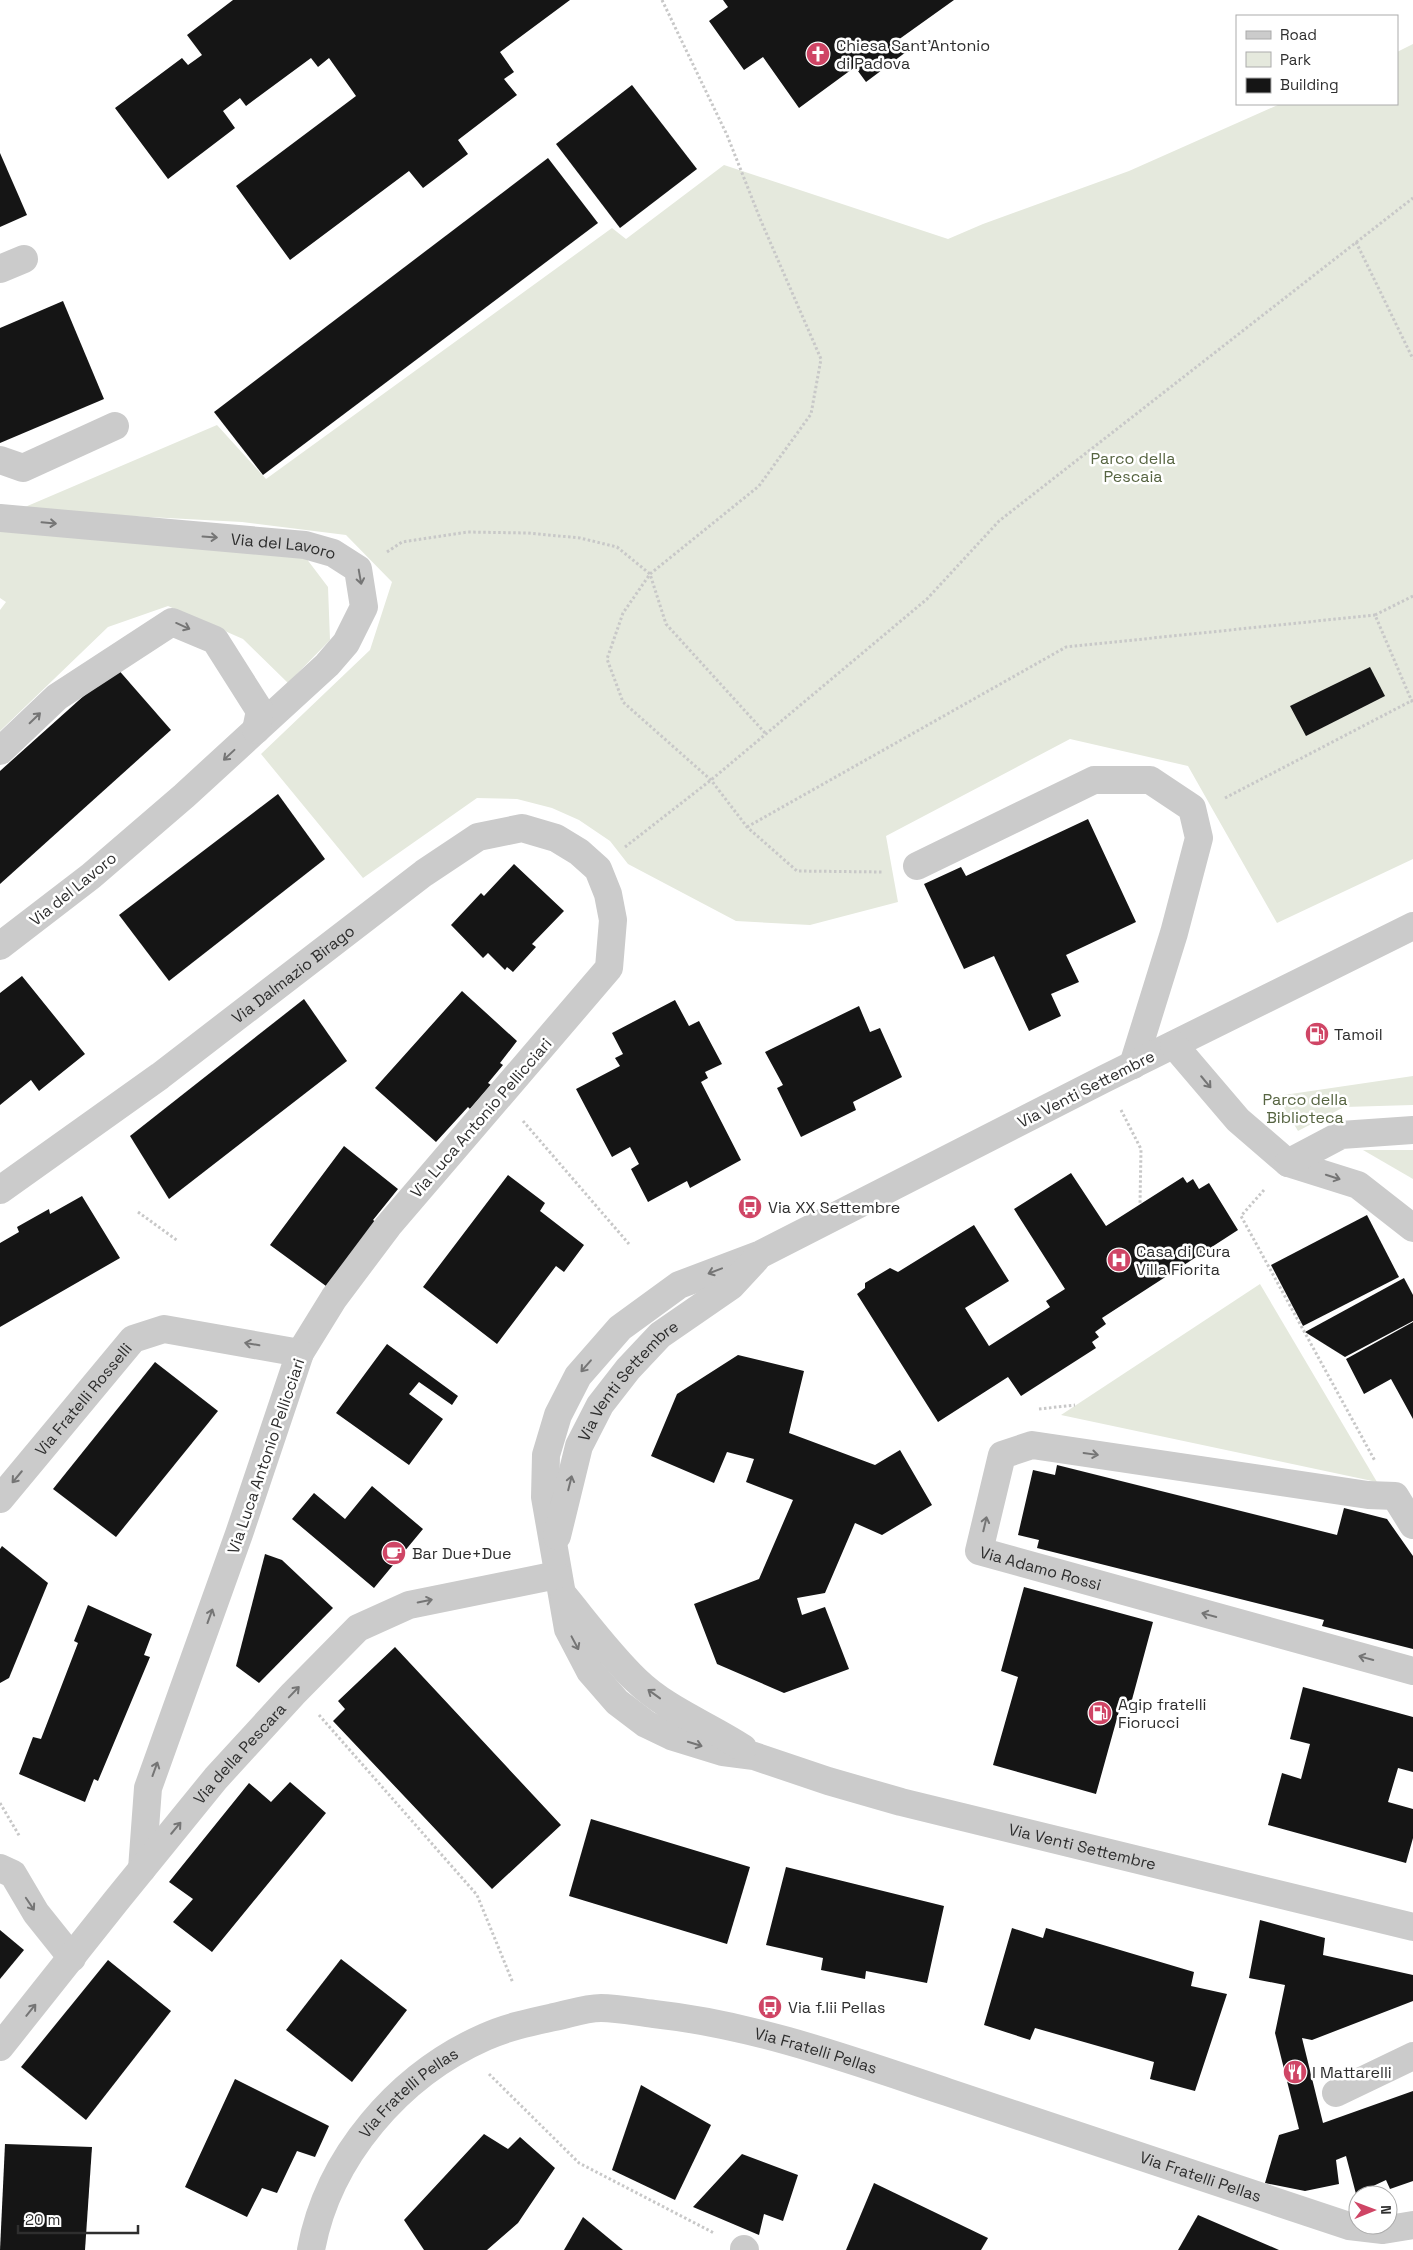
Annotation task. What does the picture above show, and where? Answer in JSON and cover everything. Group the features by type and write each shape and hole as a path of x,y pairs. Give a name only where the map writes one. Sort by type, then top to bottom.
{"street":[{"path":"0,460 24,468 115,426"},
{"name":"Via del Lavoro","path":"0,518 305,544 334,553 358,569 364,607 346,643 327,665 91,876 0,946"},
{"path":"0,751 57,697 172,622 215,640 260,711 256,730"},
{"path":"917,866 1094,780 1150,780 1192,808 1199,838 1174,933 1133,1065"},
{"name":"Via Dalmazio Birago","path":"0,1190 160,1076 424,874 478,837 522,828 556,838 579,852 598,870"},
{"name":"Via Luca Antonio Pellicciari","path":"142,1869 148,1788 239,1534 300,1353 334,1298 388,1226 609,968 613,920 608,894 598,870"},
{"name":"Via Venti Settembre","path":"1413,926 1104,1079 761,1254 731,1286 660,1335 628,1369 600,1405 579,1446 554,1547 560,1585 637,1681 680,1713 721,1734 754,1756 828,1781 901,1802 1413,1927"},
{"path":"1174,1045 1238,1120 1288,1163 1358,1185 1413,1228"},
{"path":"1288,1163 1341,1135 1413,1130"},
{"name":"Via Fratelli Rosselli","path":"0,1499 133,1339 164,1329 300,1353"},
{"name":"Via Adamo Rossi","path":"1395,1496 1358,1493 1032,1445 1002,1455 979,1551 1413,1671"},
{"path":"1395,1496 1413,1525"},
{"name":"Via della Pescara","path":"0,2047 216,1778 358,1628 409,1605 560,1585"},
{"path":"0,1868 13,1874 36,1913 72,1958"},
{"name":"Via Fratelli Pellas","path":"311,2250 316,2222 338,2171 360,2138 392,2100 438,2063 485,2036 525,2023 599,2008 698,2019 759,2033 890,2073 1349,2226 1385,2240 1413,2225"},
{"path":"1336,2093 1413,2056"}],"path":[{"path":"662,0 727,135 761,221 821,359 811,414 760,486 650,574 623,613 607,659 623,702 711,780 747,827 797,871 893,872 917,866"},
{"path":"598,870 711,780 927,599 999,521 1413,198"},
{"path":"1356,242 1413,359"},
{"path":"358,569 402,542 468,532 528,533 580,538 617,547 650,574 666,624 766,734"},
{"path":"747,827 1066,647 1375,615 1413,596"},
{"path":"1194,815 1413,701 1375,615"},
{"path":"1104,1079 1141,1149 1140,1204"},
{"path":"500,1094 629,1244"},
{"path":"138,1212 178,1240"},
{"path":"1241,1216 1395,1496"},
{"path":"317,1713 477,1896 513,1983"},
{"path":"464,2048 580,2163 744,2250"}],"green space":[{"name":"Parco della Pescaia","path":"1413,44 1413,859 1277,923 1188,766 1070,739 886,836 898,902 810,925 736,921 628,864 610,841 579,820 552,808 517,799 477,798 363,878 261,754 370,650 392,582 346,535 242,522 18,510 217,425 266,479 612,228 626,239 724,165 948,239 983,224 1129,171 1278,105 1398,105 1398,52"},
{"path":"0,530 306,558 328,587 330,640 288,683 243,639 168,606 108,627 0,731 0,610 6,602 0,598"},
{"name":"Parco della Biblioteca","path":"1413,1076 1413,1105 1344,1107 1298,1131 1277,1096"},
{"name":"Parco della Biblioteca","path":"1363,1150 1413,1150 1413,1179"},
{"path":"1260,1284 1377,1482 1061,1415"}],"building":[{"path":"233,0 570,0 500,52 514,72 504,79 517,95 458,140 468,154 423,188 409,171 290,260 236,186 356,96 329,58 318,67 311,58 246,106 240,98 223,111 235,128 168,179 115,108 182,58 188,65 202,55 187,35"},
{"name":"Chiesa Sant'Antonio di Padova","path":"723,0 954,0 898,40 906,52 866,82 855,67 799,108 763,57 744,70 709,21 728,7"},
{"path":"632,85 697,169 620,228 556,144"},
{"path":"0,153 27,215 0,227"},
{"path":"548,158 598,223 263,475 214,412"},
{"path":"63,301 104,399 0,443 0,328"},
{"path":"116,667 171,730 0,884 0,771"},
{"path":"1370,667 1385,696 1306,736 1290,706"},
{"path":"278,794 325,859 169,981 119,915"},
{"path":"1088,819 1136,922 1066,955 1079,982 1051,994 1061,1016 1029,1031 994,956 964,969 924,884 961,867 966,876"},
{"path":"514,864 564,911 532,944 536,947 513,972 507,967 505,970 488,953 483,958 451,925 481,893 484,896"},
{"path":"22,976 85,1054 39,1091 31,1080 0,1105 0,993"},
{"path":"462,991 517,1041 500,1063 503,1065 488,1083 491,1085 470,1109 468,1107 436,1142 375,1088"},
{"path":"304,999 347,1061 169,1199 130,1136"},
{"path":"675,1000 689,1026 699,1021 722,1064 705,1072 708,1078 701,1082 741,1160 690,1188 687,1181 648,1202 631,1169 639,1164 630,1147 612,1157 576,1089 620,1066 615,1058 623,1054 612,1033"},
{"path":"859,1006 870,1032 880,1028 902,1077 853,1102 856,1110 801,1137 777,1088 783,1085 765,1052"},
{"path":"344,1146 398,1189 373,1220 376,1222 326,1286 270,1245"},
{"path":"1071,1173 1106,1226 1183,1177 1187,1183 1193,1179 1199,1189 1209,1183 1238,1230 1102,1318 1106,1324 1095,1332 1099,1337 1092,1342 1096,1348 1021,1396 1008,1377 938,1422 857,1294 865,1288 865,1283 890,1268 898,1272 974,1225 1009,1281 965,1308 989,1346 1050,1307 1046,1301 1065,1289 1014,1209"},
{"path":"508,1175 545,1203 540,1211 584,1245 564,1272 556,1266 497,1344 423,1287"},
{"path":"82,1196 120,1258 0,1327 0,1243 19,1232 17,1227 49,1209 50,1214"},
{"path":"1367,1215 1399,1277 1303,1326 1271,1265"},
{"path":"1404,1278 1413,1295 1413,1321 1345,1357 1305,1332"},
{"path":"1413,1322 1413,1419 1391,1379 1364,1394 1346,1359"},
{"path":"387,1344 458,1396 452,1405 419,1382 409,1394 443,1419 409,1465 336,1413"},
{"path":"738,1355 804,1371 789,1433 875,1465 900,1450 932,1505 882,1535 855,1523 825,1593 797,1598 802,1615 825,1607 849,1669 784,1693 717,1664 694,1604 759,1579 793,1500 746,1482 754,1459 727,1452 714,1483 651,1456 677,1394"},
{"path":"155,1362 218,1411 116,1537 53,1489"},
{"path":"1057,1465 1337,1535 1344,1508 1387,1519 1413,1556 1413,1649 1322,1626 1324,1620 1037,1548 1039,1540 1018,1535 1033,1470 1055,1475"},
{"path":"372,1486 423,1529 374,1588 292,1519 314,1493 345,1519"},
{"path":"2,1546 48,1583 9,1678 0,1683 0,1549"},
{"path":"265,1554 282,1560 333,1608 259,1683 236,1666"},
{"path":"1024,1587 1153,1622 1130,1707 1121,1704 1096,1794 993,1765 1018,1677 1001,1671"},
{"path":"88,1605 152,1634 144,1655 150,1657 98,1781 94,1779 85,1802 19,1774 33,1737 41,1739 78,1643 74,1641"},
{"path":"395,1647 561,1825 492,1889 333,1721 345,1709 338,1701"},
{"path":"1303,1687 1413,1717 1413,1772 1398,1768 1388,1802 1413,1809 1413,1838 1406,1863 1268,1825 1282,1773 1301,1779 1310,1744 1290,1739"},
{"path":"290,1782 326,1813 212,1952 173,1922 193,1899 169,1882 249,1783 271,1802"},
{"path":"591,1819 750,1867 727,1944 569,1896"},
{"path":"786,1867 944,1906 927,1983 866,1971 865,1979 821,1970 823,1958 766,1945"},
{"path":"1260,1920 1325,1938 1323,1955 1413,1975 1413,2001 1312,2040 1302,2038 1323,2123 1413,2091 1413,2181 1398,2186 1388,2185 1386,2180 1375,2185 1354,2185 1346,2156 1336,2160 1339,2184 1305,2191 1265,2183 1279,2135 1299,2129 1275,2033 1285,1985 1249,1978"},
{"path":"1012,1928 1043,1938 1046,1928 1194,1972 1191,1986 1227,1994 1195,2091 1150,2079 1154,2062 1035,2028 1030,2040 984,2025"},
{"path":"0,1930 24,1950 0,1979"},
{"path":"341,1959 407,2010 352,2082 286,2030"},
{"path":"108,1960 171,2011 86,2120 21,2067"},
{"path":"235,2079 329,2126 315,2157 297,2151 277,2193 262,2188 247,2217 185,2187"},
{"path":"641,2085 711,2125 675,2200 612,2170"},
{"path":"484,2134 508,2149 520,2137 555,2168 518,2223 487,2250 424,2250 404,2220"},
{"path":"5,2144 92,2147 85,2250 0,2250"},
{"path":"742,2154 798,2175 783,2221 764,2214 759,2235 693,2207"},
{"path":"874,2183 988,2238 981,2250 846,2250"},
{"path":"1198,2215 1279,2250 1178,2250"},
{"path":"583,2217 623,2250 564,2250"}],"place":[{"name":"Chiesa Sant'Antonio di Padova","path":"818,54"},
{"name":"Tamoil","path":"1317,1034"},
{"name":"Via XX Settembre","path":"750,1207"},
{"name":"Casa di Cura Villa Fiorita","path":"1119,1260"},
{"name":"Bar Due+Due","path":"394,1553"},
{"name":"Agip fratelli Fiorucci","path":"1100,1713"},
{"name":"Via f.lii Pellas","path":"770,2007"},
{"name":"I Mattarelli","path":"1295,2072"}]}
